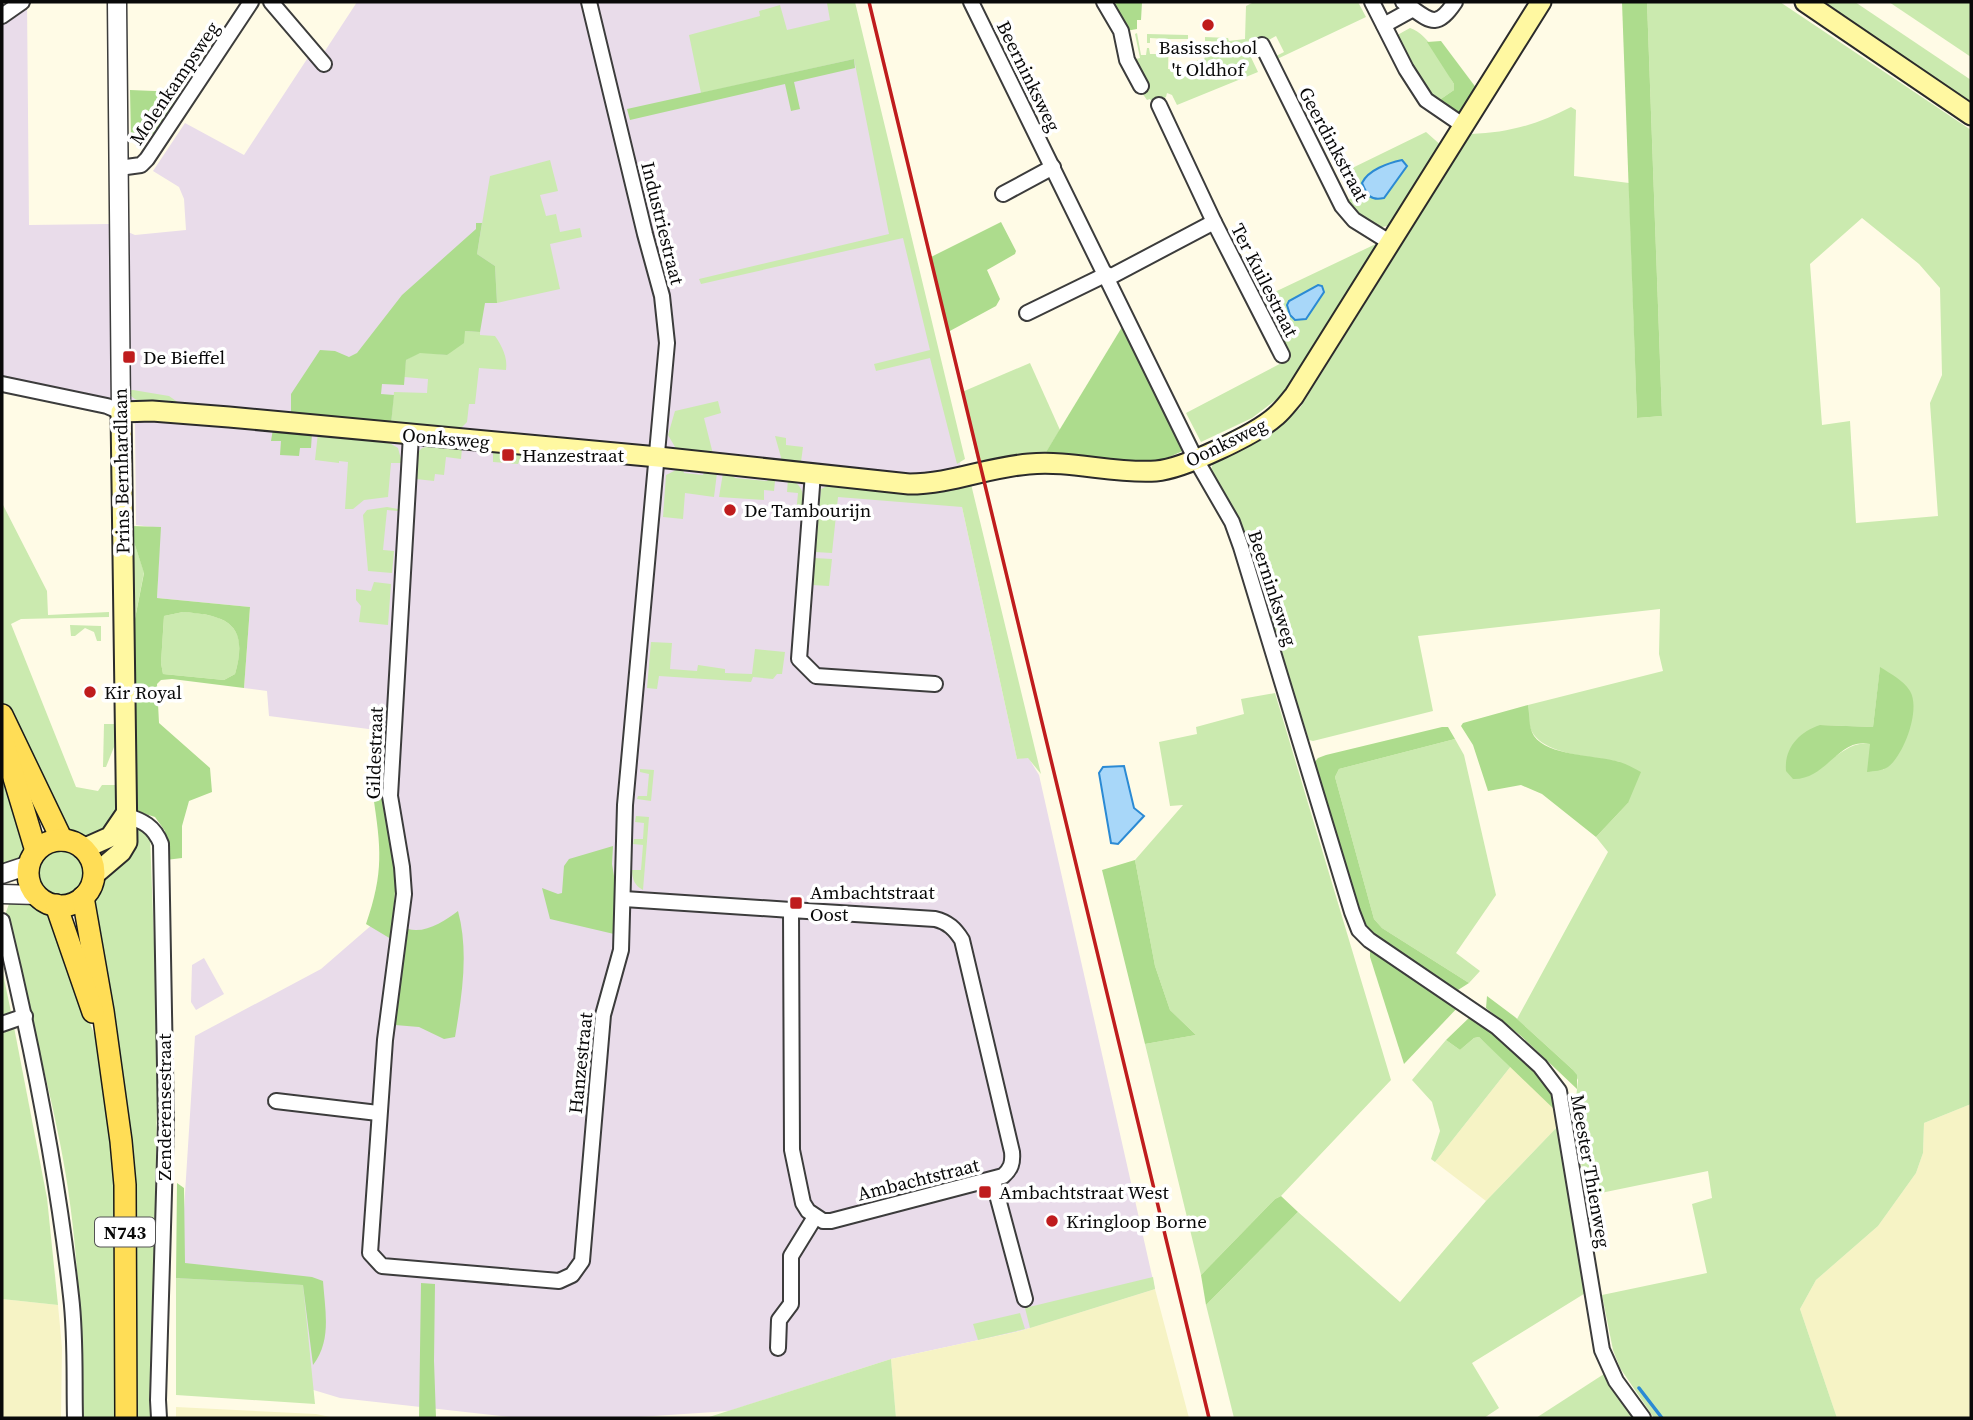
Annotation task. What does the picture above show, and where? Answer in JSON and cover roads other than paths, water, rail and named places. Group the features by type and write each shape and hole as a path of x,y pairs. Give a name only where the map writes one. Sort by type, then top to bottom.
{"main road":[{"name":"Oonksweg","path":"121,412 152,411 932,484 1019,464 1157,471 1195,458 1252,432 1284,408 1391,243 1541,2"},
{"path":"1805,2 1971,115"},
{"name":"Prins Bernhardlaan","path":"94,875 121,852 127,842 121,412"},
{"path":"2,715 62,840"},
{"name":"N743","path":"2,738 32,858 30,884 46,900"},
{"path":"83,849 110,837 125,815"},
{"path":"32,858 43,845 62,840 70,841 89,856 94,875 83,897 75,903 46,900"},
{"name":"Zenderensestraat","path":"83,897 103,1011 125,1185 126,1418"},
{"name":"Zenderensestraat","path":"46,900 74,963 106,1047"}],"street":[{"path":"2,16 22,2"},
{"name":"Prins Bernhardlaan","path":"117,2 121,412"},
{"name":"Molenkampsweg","path":"119,169 141,165 147,159 251,2"},
{"path":"271,2 324,64"},
{"name":"Industriestraat","path":"589,2 662,296 667,343 658,457"},
{"name":"Beerninksweg","path":"971,2 1108,276 1195,458 1232,522 1359,930"},
{"path":"1104,2 1121,31 1127,60 1141,86"},
{"path":"1372,2 1406,69 1426,100 1464,126"},
{"path":"1384,25 1408,5 1433,21 1440,20 1455,2"},
{"name":"Geerdinkstraat","path":"1262,46 1342,206 1354,220 1391,243"},
{"name":"Ter Kuilestraat","path":"1159,105 1214,222 1282,355"},
{"path":"1003,194 1053,167"},
{"name":"Ter Kuilestraat","path":"1108,276 1214,222"},
{"path":"1027,313 1108,276"},
{"path":"2,384 107,406 121,412"},
{"name":"Gildestraat","path":"387,1267 382,1266 370,1252 378,1113 404,894 390,796 411,435"},
{"name":"Hanzestraat","path":"387,1267 559,1281 572,1275 582,1261 603,1015 621,950 625,805 658,457"},
{"path":"813,473 799,659 816,676 935,684"},
{"name":"Zenderensestraat","path":"125,815 142,820 156,831 161,844 166,1123 159,1418"},
{"path":"2,874 32,858"},
{"path":"2,894 46,900"},
{"name":"Ambachtstraat","path":"624,899 935,919 950,925 957,932 965,953 1013,1162 1003,1176 993,1180 831,1221 815,1217"},
{"path":"778,1348 779,1320 791,1304 791,1256 815,1217 803,1203 792,1150 791,910"},
{"path":"2,921 25,1016 57,1195 72,1298 76,1364 75,1418"},
{"name":"Meester Thienweg","path":"1359,930 1369,940 1497,1027 1540,1066 1559,1091 1602,1350 1616,1381 1643,1418"},
{"path":"2,1024 25,1016"},
{"path":"276,1101 378,1113"},
{"path":"993,1180 1026,1299"}],"water":[{"path":"1402,160 1407,166 1384,198 1375,199 1370,196 1362,183 1365,178 1379,168"},
{"path":"1318,285 1322,286 1324,292 1306,319 1295,320 1290,315 1287,305 1289,301"},
{"path":"1124,766 1134,808 1144,816 1118,844 1111,843 1099,773 1103,767"}],"waterway":[{"path":"1639,1388 1662,1418"}],"railway":[{"path":"869,2 1209,1418"}],"place":[{"name":"Basisschool 't Oldhof","path":"1208,25"},
{"name":"De Bieffel","path":"129,357"},
{"name":"Hanzestraat","path":"508,455"},
{"name":"De Tambourijn","path":"730,510"},
{"name":"Kir Royal","path":"90,692"},
{"name":"Ambachtstraat Oost","path":"796,903"},
{"name":"Ambachtstraat West","path":"985,1192"},
{"name":"Kringloop Borne","path":"1052,1221"}]}
